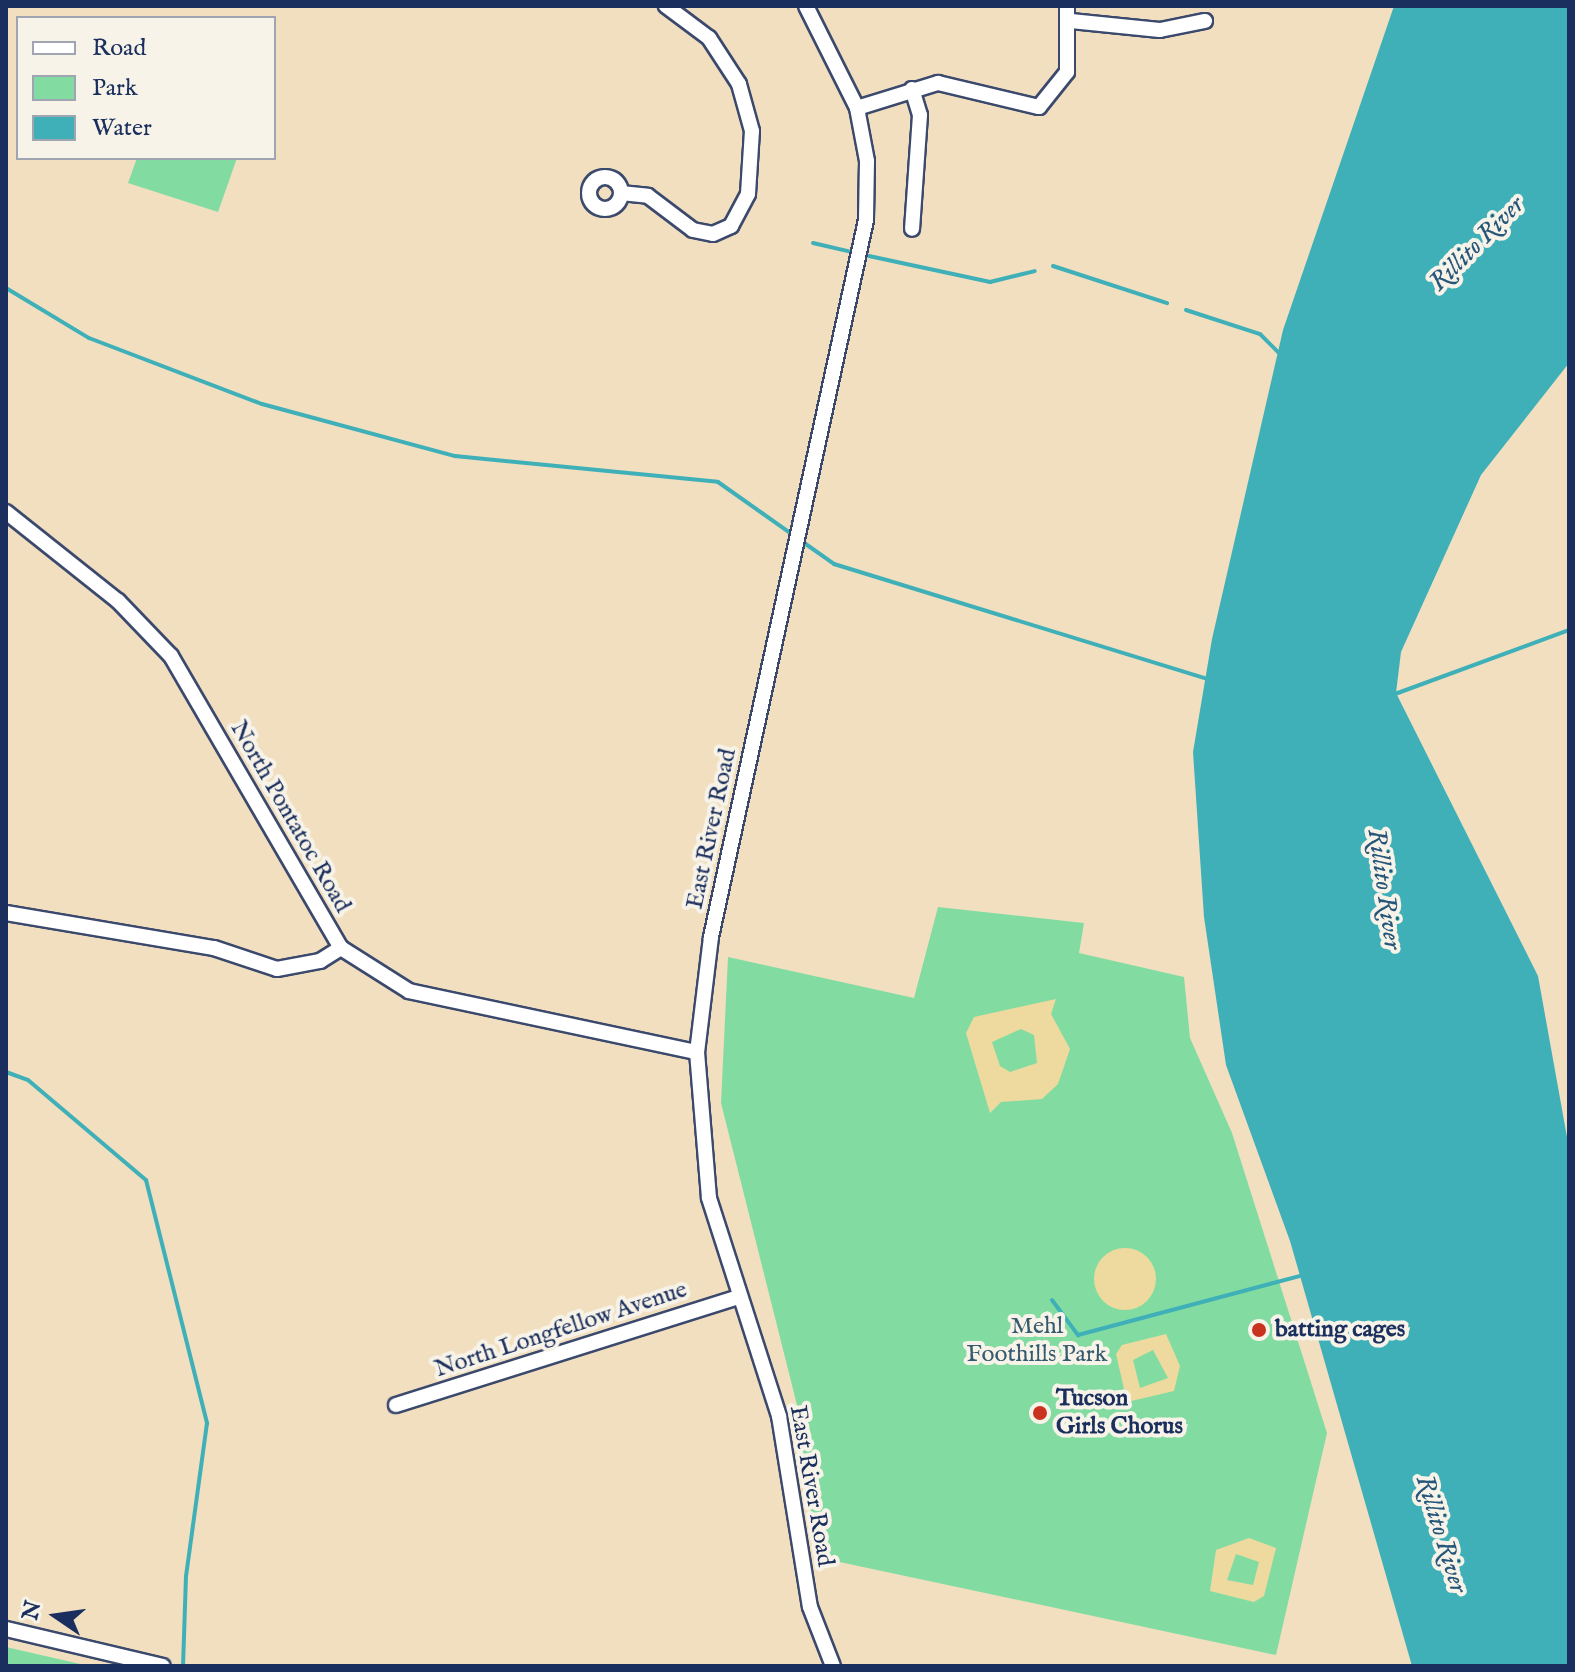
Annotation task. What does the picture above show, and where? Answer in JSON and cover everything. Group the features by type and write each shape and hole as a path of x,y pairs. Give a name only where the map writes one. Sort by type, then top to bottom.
{"street":[{"path":"621,193 648,196 693,230 713,234 731,226 748,194 752,131 739,84 709,38 666,6"},
{"name":"East River Road","path":"806,6 857,108 867,161 866,220 711,937 697,1052 702,1154 739,1297 779,1416 803,1577 833,1666"},
{"path":"857,108 912,89 966,85 1039,107 1067,72 1071,21 1067,6"},
{"path":"1071,21 1160,30 1205,21"},
{"path":"912,89 920,115 912,229"},
{"name":"North Pontatoc Road","path":"6,512 118,601 171,656 341,948 409,991 697,1052"},
{"path":"6,913 214,948 277,969 320,961 341,948"},
{"name":"North Longfellow Avenue","path":"396,1405 739,1297"},
{"path":"6,1629 163,1666"}],"green space":[{"path":"136,160 236,160 218,212 128,183"},
{"name":"Mehl Foothills Park","path":"938,907 1084,923 1079,953 1184,977 1190,1038 1232,1133 1327,1433 1276,1655 816,1557 798,1409 721,1103 728,957 914,998"},
{"path":"6,1647 89,1666 6,1666"}],"sand":[{"path":"1056,999 1051,1014 1070,1049 1058,1084 1042,1099 1001,1102 990,1113 966,1033 974,1017","holes":["1021,1029 1034,1035 1037,1063 1010,1072 1000,1066 992,1042"]},
{"path":"1125,1248 1147,1257 1156,1279 1147,1301 1125,1310 1103,1301 1094,1279 1103,1257"},
{"path":"1166,1334 1180,1366 1174,1391 1127,1402 1116,1354 1122,1345","holes":["1153,1350 1168,1378 1140,1388 1133,1360"]},
{"path":"1249,1538 1276,1548 1264,1596 1254,1602 1210,1591 1216,1550","holes":["1236,1554 1259,1562 1253,1585 1227,1580"]}],"water":[{"name":"Rillito River","path":"1394,6 1569,6 1569,363 1481,475 1401,652 1396,693 1538,976 1569,1148 1569,1666 1412,1666 1290,1241 1226,1065 1204,917 1193,752 1212,639 1283,330"}],"waterway":[{"path":"813,243 848,251"},
{"path":"869,256 990,282 1035,271"},
{"path":"1053,266 1167,303"},
{"path":"6,288 89,338 262,404 455,456 718,482 793,535"},
{"path":"1186,310 1260,334 1280,354"},
{"path":"800,540 834,564 1210,680"},
{"path":"1395,694 1569,630"},
{"path":"6,1072 28,1080 146,1180 207,1423 186,1576 183,1666"},
{"path":"1052,1300 1078,1335 1303,1275"}],"place":[{"name":"batting cages","path":"1259,1330"},
{"name":"Tucson Girls Chorus","path":"1040,1413"}]}
